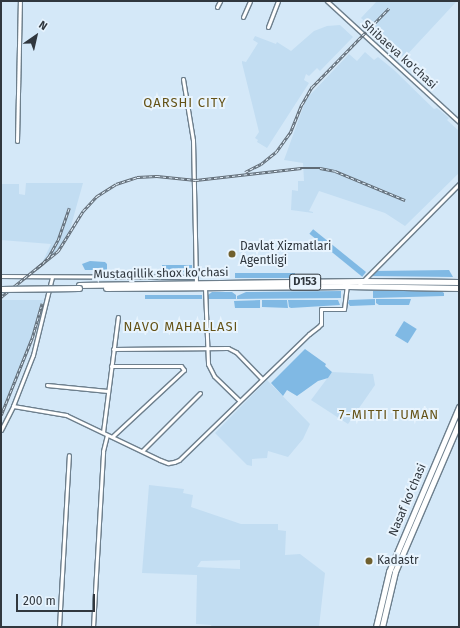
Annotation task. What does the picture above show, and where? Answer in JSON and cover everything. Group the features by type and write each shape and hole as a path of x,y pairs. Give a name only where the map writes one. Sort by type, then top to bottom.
{"main road":[{"name":"Mustaqillik shox ko'chasi","path":"1,288 157,286 205,288 347,284 363,281 459,282"},
{"name":"Mustaqillik shox ko'chasi","path":"157,286 196,283 347,284 358,286 459,288"},
{"name":"Nasaf ko‘chasi","path":"376,627 381,602 394,560 459,407"},
{"name":"Nasaf ko‘chasi","path":"382,627 395,572 459,423"}],"street":[{"path":"17,142 20,1"},
{"path":"218,7 220,1"},
{"path":"243,17 250,1"},
{"path":"268,27 278,1"},
{"name":"Shibaeva ko'chasi","path":"327,1 459,122"},
{"path":"183,79 193,140 196,283"},
{"path":"358,286 459,184"},
{"path":"1,276 196,277"},
{"path":"1,430 35,348 52,277"},
{"path":"12,406 66,415 168,463 179,460 239,400 309,334 318,328 321,324 321,309 344,309 347,284"},
{"path":"205,288 206,348 208,364 211,370 239,400"},
{"path":"103,432 118,317"},
{"path":"113,349 228,348 236,352 262,379"},
{"path":"111,366 182,366 184,370 112,437"},
{"path":"47,385 108,391"},
{"path":"142,451 200,393"},
{"path":"93,627 103,451 108,435"},
{"path":"59,627 69,455"}],"shaded area":[{"path":"377,1 457,1 404,58 361,18"},
{"path":"340,25 353,37 320,71 317,68 309,76 306,74 304,80 309,83 267,148 257,142 258,140 255,138 259,132 242,63 242,61 246,62 258,43 253,40 255,36 276,44 277,42 291,51 314,31 327,26"},
{"path":"365,52 374,60 378,57 394,70 434,109 437,108 449,118 447,120 459,131 459,173 405,226 385,213 319,191 309,211 313,213 291,210 292,190 298,191 298,181 304,181 303,163 284,160 305,102 349,54 357,61"},
{"path":"26,183 83,183 69,233 61,246 45,262 43,261 51,244 1,240 1,184 19,184 19,194 25,195"},
{"path":"313,229 366,272 362,277 309,234"},
{"path":"90,261 105,262 107,264 107,270 85,270 82,264"},
{"path":"162,265 192,265 192,272 163,271"},
{"path":"449,270 453,277 371,276 374,271"},
{"path":"235,273 295,273 295,278 235,278"},
{"path":"341,291 341,298 237,299 237,296 246,292"},
{"path":"373,291 441,291 444,293 444,296 373,298"},
{"path":"212,292 232,292 236,295 236,299 206,299"},
{"path":"145,295 202,295 202,299 145,299"},
{"path":"375,299 375,305 350,306 348,303 349,300"},
{"path":"376,299 411,299 409,305 379,305 376,303"},
{"path":"2,300 44,300 27,356 1,418"},
{"path":"260,300 260,308 235,308 234,301"},
{"path":"262,300 287,300 288,308 262,307"},
{"path":"288,300 338,300 340,305 291,308 289,307"},
{"path":"404,321 417,329 408,343 395,335"},
{"path":"305,349 326,364 325,366 332,372 328,378 318,381 297,396 287,390 283,396 271,383"},
{"path":"332,372 373,374 375,385 348,424 311,400"},
{"path":"267,380 310,424 303,439 288,457 268,451 267,458 252,459 252,466 247,465 215,433"},
{"path":"149,485 184,489 183,493 193,495 191,507 241,524 278,524 278,530 286,531 285,555 300,554 325,573 319,627 212,627 211,625 196,624 197,575 142,573","holes":["240,560 240,569 197,567 201,561"]}],"railway":[{"path":"245,172 261,164 276,152 290,133 302,104 312,87 389,8"},
{"path":"37,268 58,251 83,211 97,196 116,184 137,177 157,176 196,180 301,168 320,168 335,171 405,200"},
{"path":"1,297 43,263 49,256 58,240 69,208"},
{"path":"1,415 32,338 42,303"}],"place":[{"name":"Davlat Xizmatlari Agentligi","path":"232,254"},
{"name":"Kadastr","path":"369,561"}],"district":[{"name":"QARSHI CITY","path":"185,103"},
{"name":"NAVO MAHALLASI","path":"181,327"},
{"name":"7-MITTI TUMAN","path":"389,415"}]}
